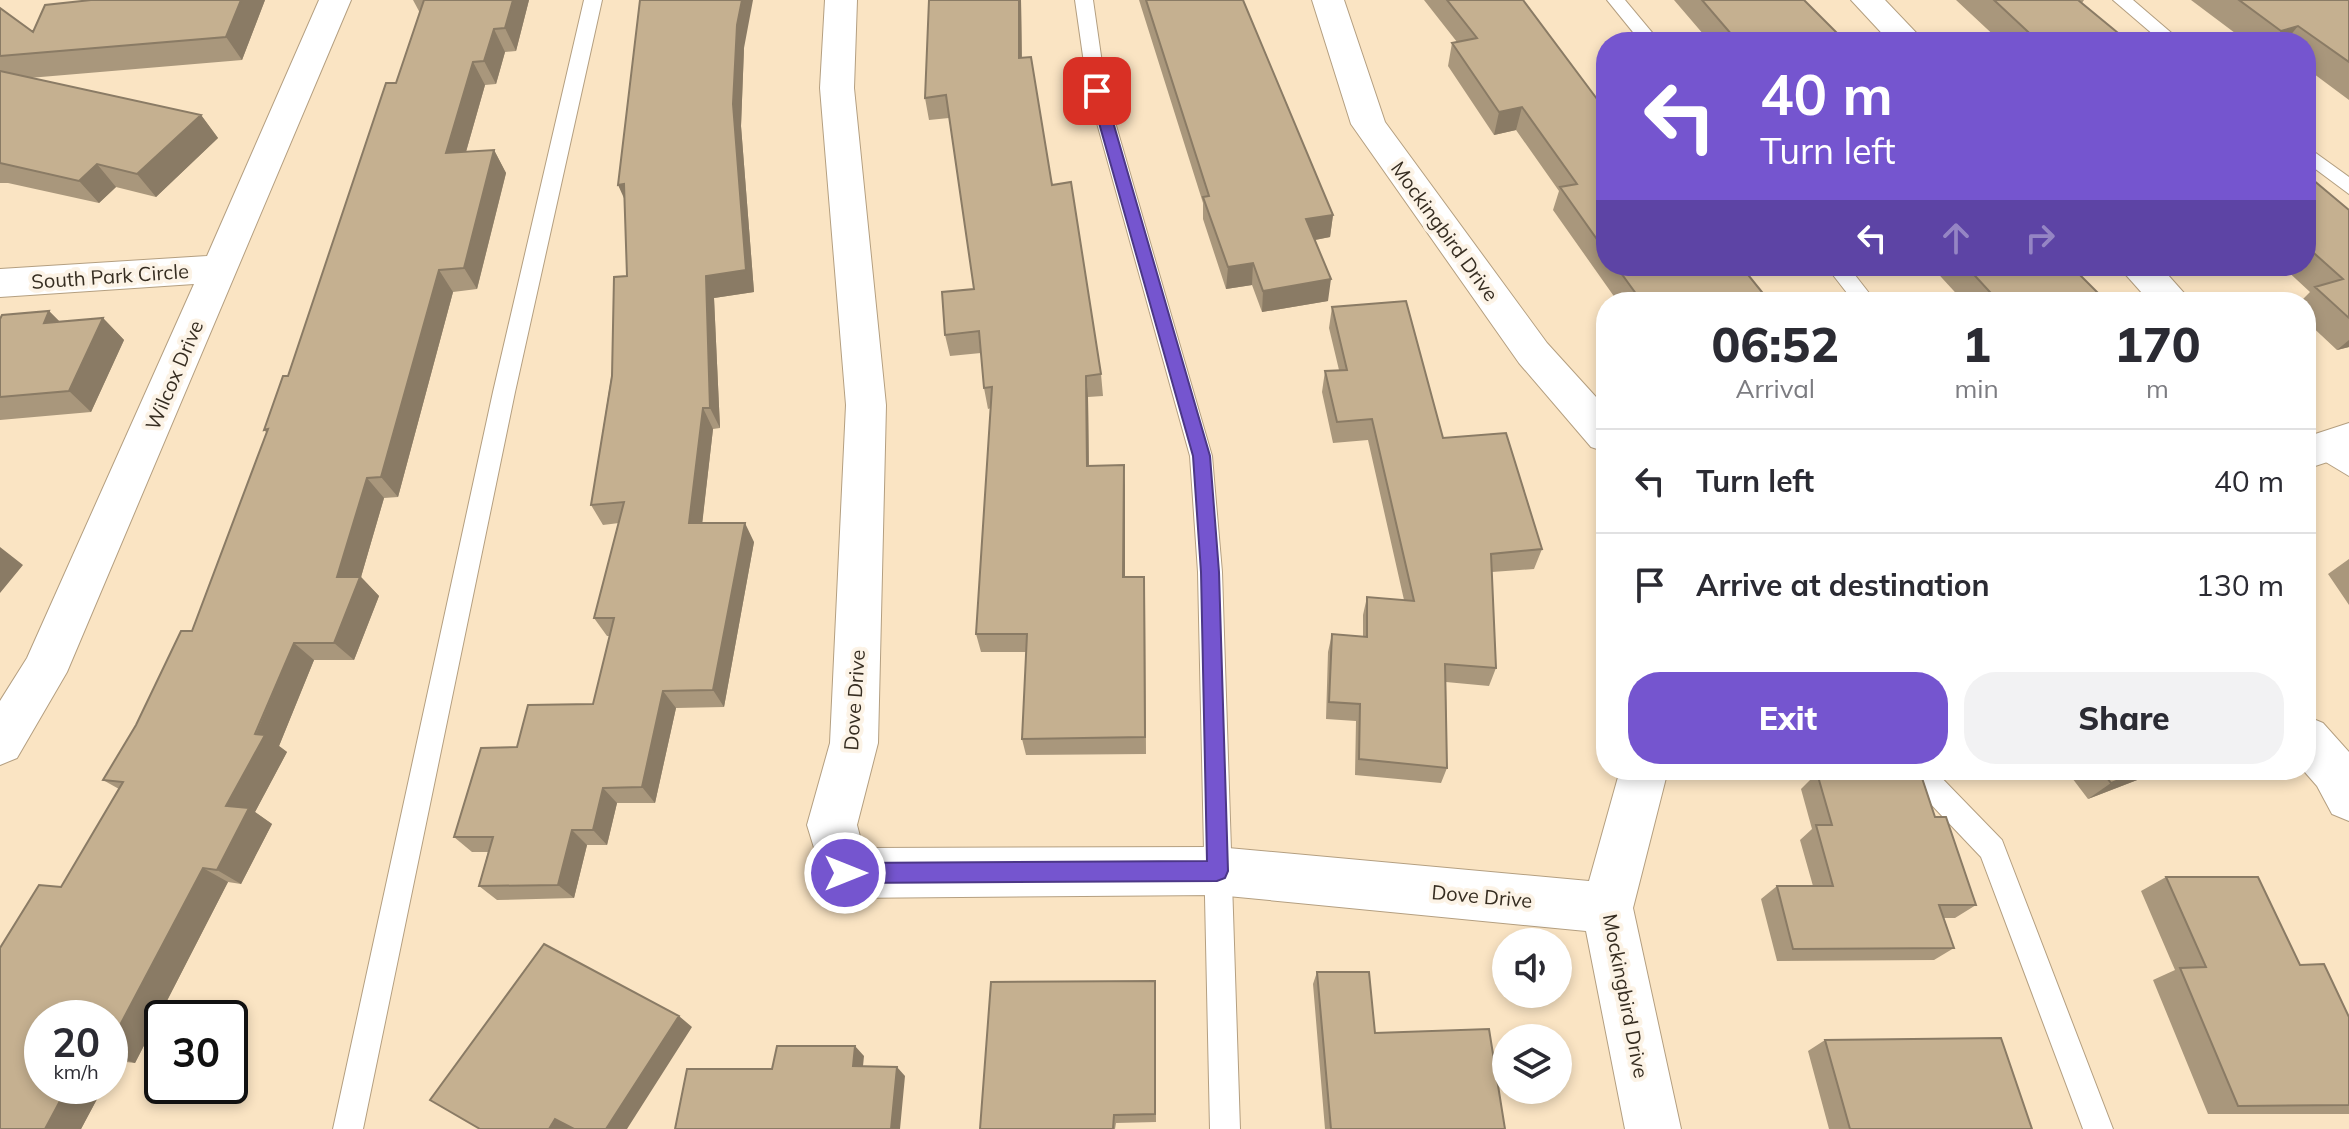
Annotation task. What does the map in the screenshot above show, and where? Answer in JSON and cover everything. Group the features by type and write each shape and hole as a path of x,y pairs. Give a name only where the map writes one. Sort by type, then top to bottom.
{"street":[{"name":"Wilcox Drive","path":"0,743 50,659 335,0"},
{"name":"Dove Drive","path":"841,0 837,88 866,405 854,743 832,825 845,873 1217,871 1607,908"},
{"name":"Mockingbird Drive","path":"1328,0 1368,124 1533,353 1596,425"},
{"path":"1867,0 1899,32"},
{"name":"South Park Circle","path":"0,283 219,269"},
{"path":"2147,276 2163,292"},
{"path":"2316,749 2334,770 2349,798"},
{"name":"Mockingbird Drive","path":"1641,780 1607,908 1653,1129"}],"lane":[{"path":"348,1129 504,392 593,0"},
{"path":"1084,0 1097,91 1201,456 1210,572 1225,1129"},
{"path":"1616,0 1643,32"},
{"path":"2122,0 2161,32"},
{"path":"2316,160 2349,187"},
{"path":"1844,276 1858,292"},
{"path":"1926,780 1992,849 2098,1129"}],"building":[{"path":"91,0 241,0 226,37 0,56 0,8 33,32 45,5"},
{"path":"424,0 513,0 505,28 494,29 484,61 473,62 446,153 494,150 464,268 439,270 381,477 367,478 337,577 360,577 334,643 294,643 255,734 265,735 226,806 249,808 217,870 203,868 128,1010 128,1000 24,1000 24,1104 58,1104 45,1129 0,1129 0,948 39,885 61,887 123,782 103,780 136,725 181,631 192,631 268,429 264,430 283,376 288,376 386,83 396,83"},
{"path":"640,0 742,0 737,25 733,104 746,270 706,276 710,408 703,408 689,523 745,523 713,690 663,691 642,787 603,788 593,830 572,830 558,885 479,886 493,837 454,837 481,748 517,747 528,705 593,704 614,618 594,618 624,502 591,505 612,376 614,277 627,276 624,184 618,185"},
{"path":"929,0 1019,0 1019,58 1031,57 1052,185 1071,182 1101,374 1086,376 1087,466 1124,465 1123,577 1144,577 1145,737 1022,739 1027,634 976,634 992,387 984,388 979,331 945,335 942,292 974,289 946,95 925,98"},
{"path":"1146,0 1243,0 1333,215 1306,219 1331,279 1263,291 1253,263 1228,267 1203,197 1209,196"},
{"path":"1447,0 1523,0 1596,98 1596,238 1560,187 1577,184 1522,107 1499,112 1452,43 1477,38"},
{"path":"1702,0 1804,0 1836,32 1729,32"},
{"path":"1994,0 2078,0 2117,32 2028,32"},
{"path":"2239,0 2349,0 2349,62 2316,39 2316,32 2306,32 2298,26 2281,31"},
{"path":"0,71 201,115 137,174 97,164 79,181 0,163"},
{"path":"2316,182 2349,210 2349,318 2315,287 2343,279 2316,255"},
{"path":"1623,276 1749,276 1762,292 1635,292"},
{"path":"1975,276 2081,276 2097,292 1990,292"},
{"path":"1406,301 1443,438 1506,433 1542,549 1491,554 1496,668 1445,664 1447,768 1359,759 1360,704 1329,702 1332,634 1367,637 1367,597 1414,601 1372,419 1337,422 1325,371 1347,370 1332,307"},
{"path":"49,311 44,323 103,318 69,391 0,397 2,315"},
{"path":"1819,780 1923,780 1935,817 1946,817 1976,905 1939,905 1954,948 1793,949 1777,886 1833,886 1816,825 1832,825"},
{"path":"2166,877 2258,877 2300,965 2324,964 2349,1017 2349,1105 2238,1106 2180,968 2206,967"},
{"path":"544,944 679,1016 606,1129 574,1129 555,1119 549,1129 480,1129 430,1100"},
{"path":"1317,972 1369,972 1375,1033 1489,1029 1492,1104 1501,1104 1505,1129 1331,1129"},
{"path":"1155,981 1155,1114 1114,1115 1113,1129 980,1129 991,982"},
{"path":"2001,1038 2032,1129 1850,1129 1825,1040"},
{"path":"777,1046 855,1046 853,1066 897,1067 891,1129 675,1129 687,1069 772,1069"}],"route":[{"path":"845,873 1217,871 1210,572 1201,456 1187,398 1097,91"}]}
